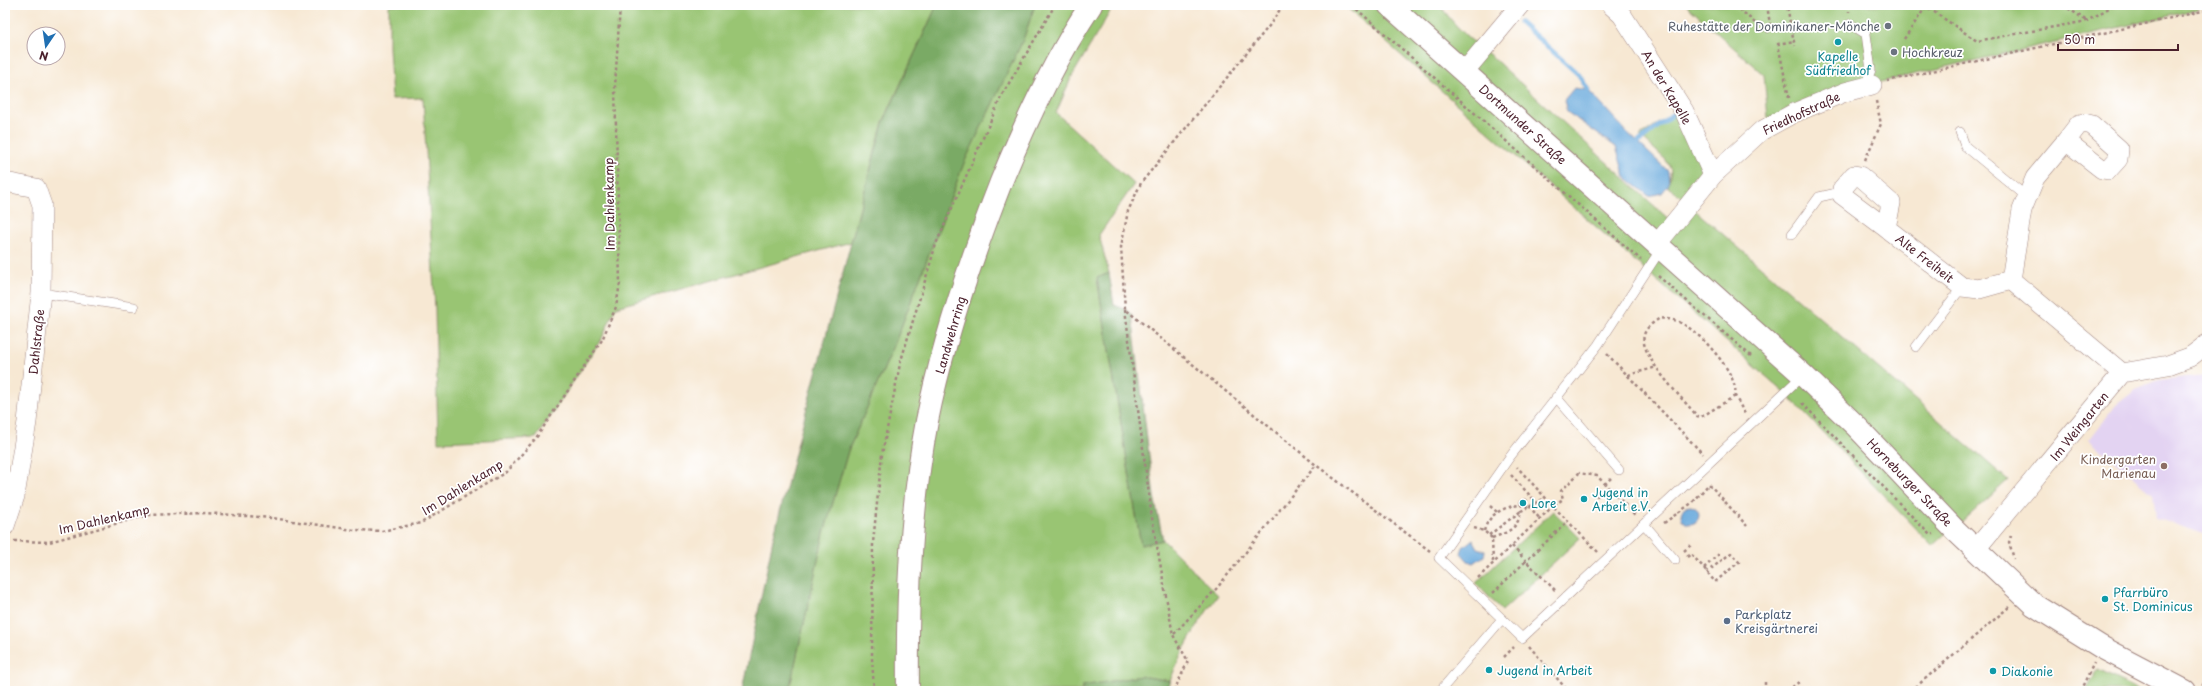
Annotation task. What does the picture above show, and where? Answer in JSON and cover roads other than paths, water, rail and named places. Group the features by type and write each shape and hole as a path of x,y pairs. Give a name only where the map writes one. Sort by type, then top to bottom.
{"street":[{"name":"Landwehrring","path":"908,691 907,611 919,471 927,420 946,345 979,240 1020,137 1058,62 1091,5"},
{"name":"Dortmunder Straße","path":"1389,5 1660,245"},
{"path":"1464,72 1520,5"},
{"name":"An der Kapelle","path":"1611,5 1622,15 1684,111 1713,175"},
{"name":"Friedhofstraße","path":"1660,245 1713,175 1761,131 1794,113 1845,92 1868,86"},
{"path":"2066,141 2035,178 2027,197 2022,210 2011,280 2122,374 2168,365 2190,357 2207,344"},
{"name":"Alte Freiheit","path":"1886,228 1891,203 1858,175 1854,176 1841,192 1842,195 1962,287 1979,289 2011,280"},
{"name":"Dahlstraße","path":"5,182 36,188 42,205 41,293 28,422 9,533"},
{"name":"Horneburger Straße","path":"1660,245 1804,375 1855,425 1953,533 1976,549 2023,596 2034,605 2101,647 2190,686"},
{"name":"Im Weingarten","path":"1976,549 2122,374"}],"lane":[{"path":"1850,24 1866,34 1871,70 1868,86"},
{"path":"1960,132 1965,146 2027,197"},
{"path":"1792,234 1819,197 1841,192"},
{"path":"1660,245 1598,345 1556,396 1509,458 1439,558 1522,638 1804,375"},
{"path":"1916,347 1962,287"},
{"path":"41,293 134,307"},
{"path":"1556,396 1619,470"},
{"path":"1644,524 1675,560"},
{"path":"1444,689 1502,619"}],"water":[{"path":"1574,88 1588,90 1627,132 1668,171 1669,184 1662,193 1649,196 1625,177 1616,147 1567,112 1564,100"},
{"path":"1690,506 1696,509 1699,515 1696,521 1690,524 1684,521 1681,515 1684,509"},
{"path":"1473,539 1478,548 1485,551 1484,556 1474,563 1468,561 1461,553 1463,547"}],"waterway":[{"path":"1520,22 1579,75 1588,90"},
{"path":"1639,142 1672,115"}],"place":[{"name":"Ruhestätte der Dominikaner-Mönche","path":"1888,26"},
{"name":"Kapelle Südfriedhof","path":"1838,42"},
{"name":"Hochkreuz","path":"1894,52"},
{"name":"Kindergarten Marienau","path":"2164,466"},
{"name":"Jugend in Arbeit e.V.","path":"1584,499"},
{"name":"Lore","path":"1523,503"},
{"name":"Pfarrbüro St. Dominicus","path":"2105,599"},
{"name":"Parkplatz Kreisgärtnerei","path":"1727,621"},
{"name":"Jugend in Arbeit","path":"1489,670"},
{"name":"Diakonie","path":"1993,671"}]}
